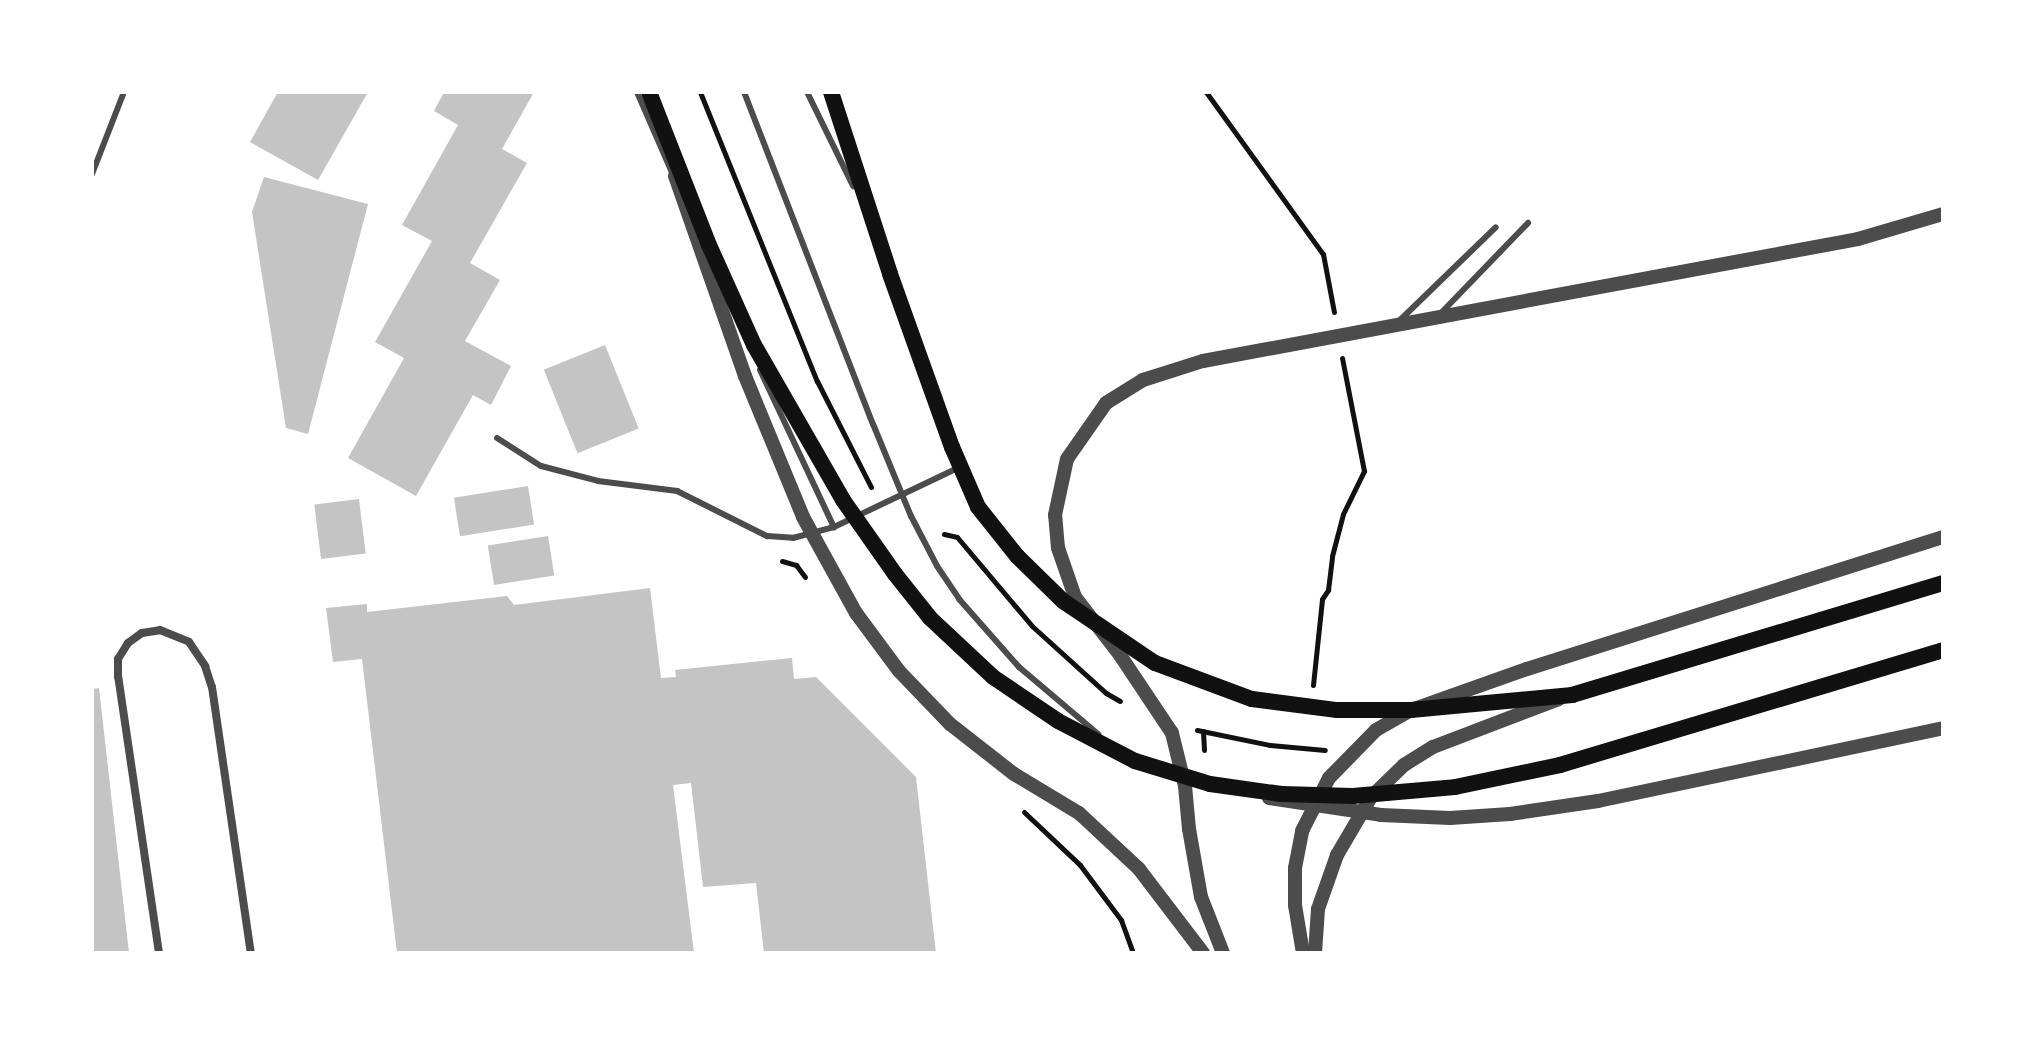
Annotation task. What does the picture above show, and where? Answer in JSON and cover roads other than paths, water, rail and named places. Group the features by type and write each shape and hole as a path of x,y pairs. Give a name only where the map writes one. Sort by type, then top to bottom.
{"main road":[{"path":"648,92 709,245 754,345 827,474 895,574 950,638 1016,695 1084,736 1163,772 1210,784 1281,794 1353,796 1487,782 1560,765 1943,650"},
{"path":"831,92 890,274 960,467 978,507 1001,538 1063,601 1155,663 1221,691 1311,708 1411,710 1572,695 1943,583"}],"street":[{"path":"648,92 699,252 745,376 803,517 856,613 899,671 950,724 1014,774 1079,813 1139,869 1203,953"},
{"path":"1223,953 1201,897 1180,756 1164,721 1120,655 1094,624 1064,574 1055,515 1067,459 1089,423 1124,391 1169,370 1397,323 1858,239 1943,214"},
{"path":"1303,953 1295,905 1295,868 1308,815 1329,778 1345,758 1376,730 1411,710 1527,669 1943,537"},
{"path":"159,953 118,677 118,659 128,643 142,633 160,630 189,642 205,666 212,687 251,953"},
{"path":"1315,953 1318,909 1337,855 1371,797 1390,776 1433,747 1572,695"},
{"path":"1210,784 1348,812 1477,817 1598,801 1943,728"}],"lane":[{"path":"92,174 124,92"},
{"path":"637,92 784,423 834,527"},
{"path":"744,92 911,516 951,588 1019,667 1055,701 1106,740 1163,772"},
{"path":"807,92 846,168 890,274"},
{"path":"1439,316 1528,223"},
{"path":"1397,323 1496,227"},
{"path":"497,438 516,453 566,474 677,491 767,536 793,538 834,527 960,467"}]}
